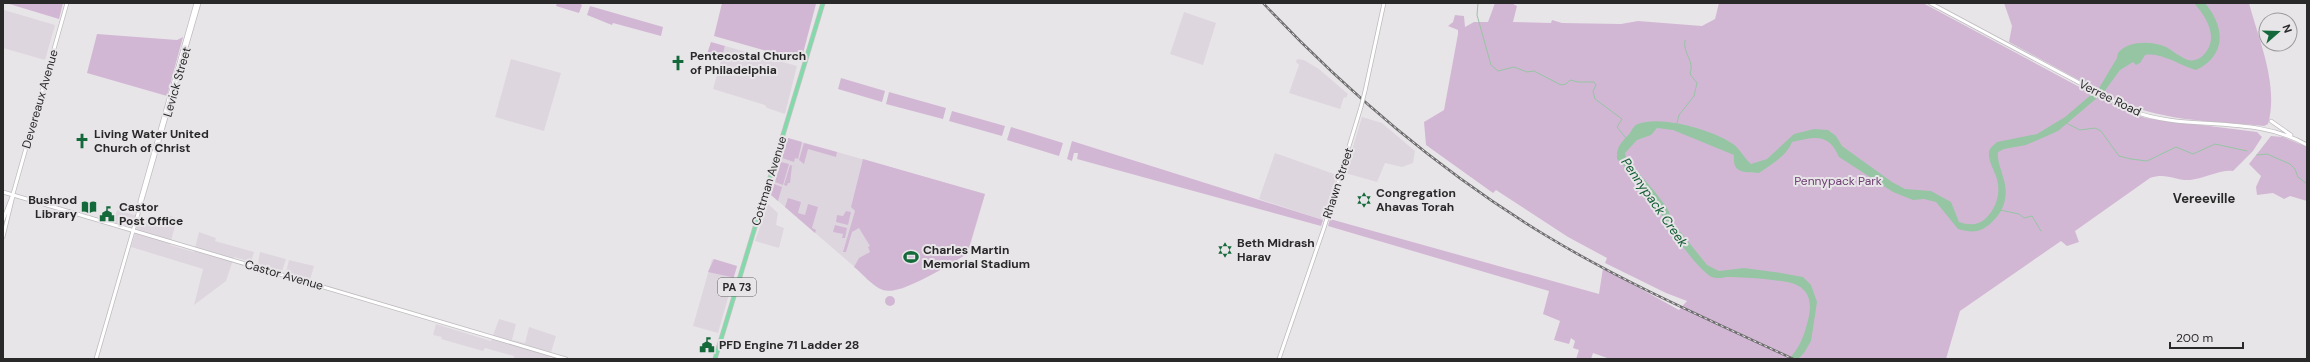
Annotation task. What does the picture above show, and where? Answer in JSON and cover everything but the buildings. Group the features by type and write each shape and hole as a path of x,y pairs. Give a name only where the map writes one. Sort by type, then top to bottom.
{"main road":[{"name":"Devereaux Avenue","path":"3,220 13,194 67,3"},
{"name":"Levick Street","path":"96,359 198,3"},
{"name":"Cottman Avenue","path":"715,359 823,3"},
{"name":"Rhawn Street","path":"1279,359 1324,228 1361,107 1384,3"},
{"name":"Verree Road","path":"1930,3 2105,98 2132,111 2152,117 2268,130 2296,138 2307,145"},
{"path":"2271,122 2296,138"},
{"name":"Castor Avenue","path":"3,192 566,359"},
{"name":"Devereaux Avenue","path":"3,236 12,206 13,194"}],"shaded area":[{"path":"4,10 55,25 45,60 3,48"},
{"path":"1184,12 1216,23 1203,65 1170,54"},
{"path":"725,46 797,66 785,114 767,108 765,105 713,89"},
{"path":"511,59 561,73 544,131 495,117"},
{"path":"1297,59 1304,60 1319,69 1348,94 1346,98 1344,97 1340,109 1289,93 1299,65 1296,62"},
{"path":"1362,117 1382,123 1415,151 1413,163 1402,167 1385,163 1377,182 1345,173"},
{"path":"788,138 985,194 967,254 904,288 892,291 879,288 771,195"},
{"path":"1275,153 1337,175 1323,220 1259,199"},
{"path":"768,204 778,213 776,225 784,228 779,248 755,241"},
{"path":"117,210 167,224 170,216 177,218 170,245 194,252 199,232 216,238 215,241 254,252 251,262 234,257 226,281 194,305 203,269 131,247 137,228 113,222"},
{"path":"260,252 286,259 282,271 258,264"},
{"path":"712,259 737,266 718,333 693,326"},
{"path":"289,260 314,266 310,280 286,272"},
{"path":"499,319 516,324 512,340 525,343 529,327 556,336 549,359 514,359 514,356 485,348 483,351 441,339 442,337 433,335 436,324 491,341"}],"green space":[{"path":"6,3 63,3 59,19"},
{"path":"557,3 579,3 582,5 579,13 556,6"},
{"path":"722,3 816,4 801,61 714,36"},
{"name":"Pennypack Park","path":"1495,3 1511,3 1517,6 1513,22 1551,23 1552,20 1562,23 1621,24 1638,21 1702,26 1715,19 1719,3 1923,3 2085,90 2090,86 2009,42 2012,26 2004,3 2249,3 2258,34 2258,52 2263,52 2266,63 2271,94 2271,109 2268,124 2264,126 2225,123 2165,116 2128,105 2110,96 2106,100 2130,113 2146,118 2257,132 2262,137 2253,151 2233,171 2223,171 2190,180 2166,176 2156,176 2150,178 2075,231 2079,242 2067,246 2061,241 1960,311 1946,359 1610,359 1593,353 1591,359 1576,359 1579,350 1573,348 1575,341 1571,338 1569,344 1554,340 1560,321 1543,314 1549,291 1328,226 1330,219 1599,294 1603,268 1679,310 1687,301 1666,293 1605,263 1607,258 1568,237 1496,190 1493,193 1426,145 1424,122 1444,110 1458,34 1458,30 1448,26 1453,22 1455,15 1464,16 1465,27 1474,22 1488,22"},
{"path":"590,6 663,27 661,36 613,23 612,25 587,15"},
{"path":"97,34 177,40 183,37 167,96 87,73"},
{"path":"711,42 725,46 721,61 706,57"},
{"path":"841,78 885,91 882,102 838,89"},
{"path":"889,92 946,108 943,119 886,104"},
{"path":"952,111 1005,126 1002,136 949,121"},
{"path":"1011,127 1063,143 1059,156 1007,140"},
{"path":"2271,136 2283,137 2307,147 2307,201 2290,196 2284,199 2273,193 2257,195 2256,187 2261,176 2249,164"},
{"path":"788,138 802,142 798,159 795,158 794,162 782,158"},
{"path":"1072,141 1323,220 1321,226 1077,159 1078,153 1074,153 1072,161 1067,159"},
{"path":"804,143 837,152 836,157 808,149 804,164 799,160"},
{"path":"863,159 985,194 967,254 913,284 891,291 883,290 868,280 854,267 859,258 870,252 868,247 870,246 859,228 852,232 846,252 843,252 855,211 851,207"},
{"path":"781,162 789,164 783,185 775,182"},
{"path":"790,165 796,167 792,166 790,183 788,183 787,186 784,185"},
{"path":"774,184 782,187 778,201 771,195"},
{"path":"788,198 801,202 798,213 805,215 808,204 818,207 812,228 816,230 815,233 785,207"},
{"path":"846,211 851,212 848,225 836,222 837,215 843,216"},
{"path":"835,225 847,228 845,238 842,238 843,234 833,232"},
{"path":"714,259 737,266 733,280 731,277 708,272"},
{"path":"888,296 892,296 894,297 894,305 888,306 885,303 885,299"}],"water":[{"name":"Pennypack Creek","path":"2194,3 2205,3 2212,12 2216,21 2220,40 2218,49 2213,57 2206,64 2196,70 2164,57 2145,55 2140,63 2136,65 2133,62 2120,70 2104,92 2058,131 2026,145 2004,149 1998,152 2006,190 2005,201 2000,212 1992,222 1988,226 1976,231 1958,229 1936,202 1924,199 1913,200 1893,192 1839,157 1830,143 1820,138 1792,142 1782,156 1759,173 1740,171 1735,166 1734,155 1673,130 1657,128 1651,135 1637,140 1625,153 1626,158 1655,192 1667,208 1675,225 1707,265 1719,271 1744,268 1803,277 1811,285 1817,302 1811,341 1804,353 1798,359 1789,359 1797,349 1802,339 1809,316 1810,305 1808,296 1804,290 1791,283 1782,281 1742,277 1711,277 1688,253 1639,182 1617,159 1617,151 1619,147 1634,126 1648,122 1660,121 1687,125 1713,134 1733,144 1751,164 1767,159 1794,134 1814,129 1828,130 1836,136 1842,146 1892,182 1905,189 1931,191 1951,202 1959,222 1976,224 1989,215 1995,206 1998,195 1997,179 1990,162 1989,152 1991,147 1997,142 2037,134 2065,117 2099,88 2117,58 2118,53 2128,46 2141,43 2161,45 2188,60 2200,58 2210,44 2211,37 2208,23"}],"waterway":[{"path":"1478,3 1477,15 1491,65 1498,71 1514,67 1527,72 1534,71 1561,85 1566,84 1570,80 1578,82 1594,82 1596,85 1593,91 1595,99 1622,119 1617,127 1626,138"},
{"path":"1677,123 1679,115 1694,96 1697,83 1690,74 1691,65 1685,49 1685,40"},
{"path":"2066,123 2080,130 2095,128 2101,131 2119,156 2131,159 2147,161 2176,147 2193,154 2215,144 2247,151"},
{"path":"2257,155 2267,154 2290,164 2295,169 2298,177 2307,184"},
{"path":"2000,210 2019,214 2024,218 2032,216 2041,231"}],"railway":[{"path":"1263,3 1327,68 1396,128 1469,185 1506,211 1575,253 1636,285 1793,359"}],"place":[{"name":"Pentecostal Church of Philadelphia","path":"678,63"},
{"name":"Living Water United Church of Christ","path":"82,141"},
{"name":"Congregation Ahavas Torah","path":"1364,200"},
{"name":"Bushrod Library","path":"89,207"},
{"name":"Castor Post Office","path":"107,214"},
{"name":"Beth Midrash Harav","path":"1225,250"},
{"name":"Charles Martin Memorial Stadium","path":"911,257"},
{"name":"PFD Engine 71 Ladder 28","path":"707,345"}],"district":[{"name":"Vereeville","path":"2204,198"}]}
